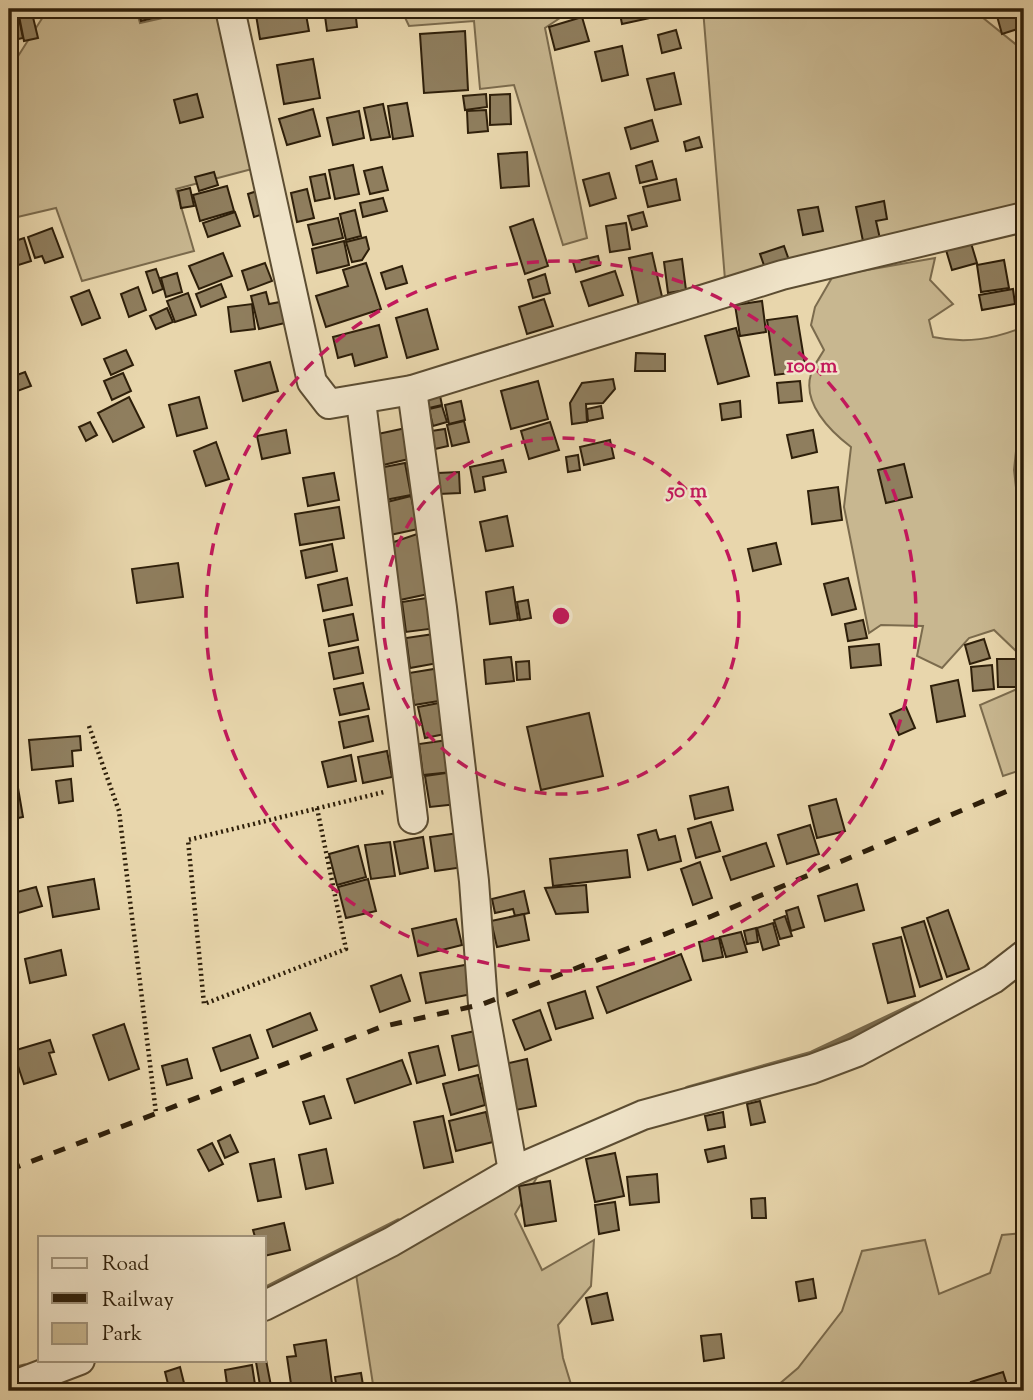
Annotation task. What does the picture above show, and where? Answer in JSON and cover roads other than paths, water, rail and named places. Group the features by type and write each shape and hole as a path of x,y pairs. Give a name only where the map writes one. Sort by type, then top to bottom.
{"street":[{"path":"230,9 312,382 329,404 361,401 412,390 782,275 1024,217"},
{"path":"412,390 442,608 474,881 483,1004 513,1171"},
{"path":"361,401 413,819"},
{"path":"266,1305 391,1242 513,1171 643,1115 812,1069 857,1052 993,979 1024,955"},
{"path":"9,1387 75,1362"}],"waterway":[{"path":"688,1089 812,1054 916,1005"},
{"path":"266,1289 398,1222"},
{"path":"9,1371 25,1367"}],"railway":[{"path":"9,1170 381,1027 483,1004 712,916 1024,784"}]}
